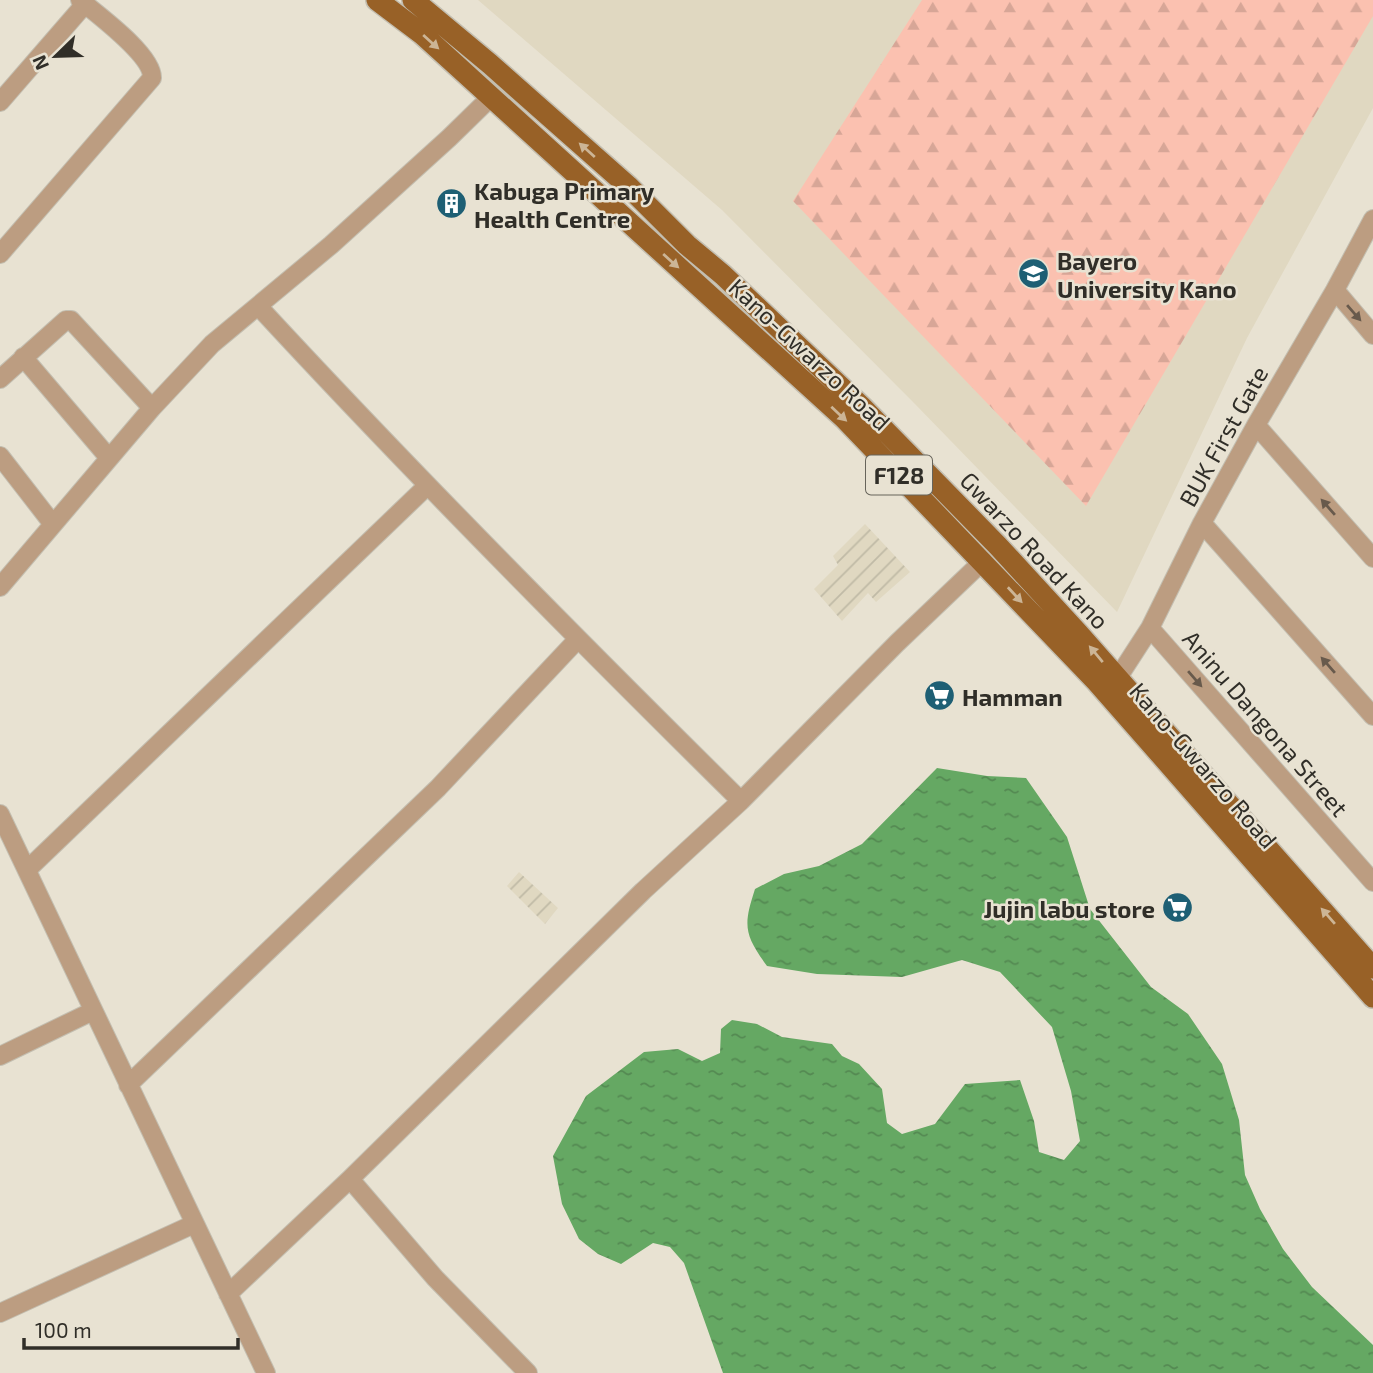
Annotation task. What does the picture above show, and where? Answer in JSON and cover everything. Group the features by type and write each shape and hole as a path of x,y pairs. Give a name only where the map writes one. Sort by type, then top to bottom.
{"main road":[{"name":"Kano-Gwarzo Road","path":"377,0 422,34 844,418 1097,682 1373,997"},
{"name":"Gwarzo Road Kano","path":"412,0 491,64 628,186 687,245 788,335 920,466 998,546 1165,729 1373,968"},
{"path":"905,481 920,466"}],"street":[{"path":"0,102 83,2 138,51 149,66 152,78 0,254"},
{"path":"0,587 152,408 212,344 341,236 491,97"},
{"name":"BUK First Gate","path":"1117,679 1150,628 1202,523 1373,219"},
{"path":"1335,290 1373,335"},
{"path":"259,307 427,486 577,640 741,801"},
{"path":"0,379 66,320 71,320 152,408"},
{"path":"23,357 109,458"},
{"path":"1256,425 1373,558"},
{"path":"0,456 52,523"},
{"path":"28,869 427,486"},
{"path":"1202,523 1373,716"},
{"path":"228,1294 350,1179 643,891 741,801 897,643 983,561"},
{"name":"Aninu Dangona Street","path":"1150,628 1373,881"},
{"path":"128,1085 438,788 577,640"},
{"path":"0,814 266,1373"},
{"path":"0,1056 93,1011"},
{"path":"350,1179 435,1278 528,1373"},
{"path":"0,1313 194,1224"}],"shaded area":[{"name":"Bayero University Kano","path":"478,0 1373,0 1373,108 1247,338 1117,612 722,210"},
{"path":"865,524 910,572 876,602 868,593 842,621 814,589 838,565 833,556"},
{"path":"519,872 558,908 545,924 507,886"}],"green space":[{"path":"922,0 1373,0 1373,16 1086,506 793,201"}],"water":[{"path":"937,768 987,776 1026,778 1067,837 1090,909 1151,987 1188,1014 1222,1064 1239,1120 1245,1175 1260,1209 1283,1249 1312,1287 1373,1345 1373,1373 723,1373 684,1263 670,1247 653,1243 621,1264 598,1254 579,1239 562,1204 553,1156 586,1096 644,1052 678,1049 702,1061 720,1053 721,1029 732,1020 757,1024 782,1037 832,1044 842,1056 859,1064 882,1089 887,1123 902,1134 935,1124 965,1084 1020,1080 1034,1121 1039,1152 1064,1160 1080,1141 1071,1091 1052,1027 1000,972 962,960 902,977 817,974 767,966 750,937 747,921 755,889 784,874 819,866 862,844"}],"place":[{"name":"Kabuga Primary Health Centre","path":"451,204"},
{"name":"Bayero University Kano","path":"1034,274"},
{"name":"Hamman","path":"939,696"},
{"name":"Jujin labu store","path":"1178,908"}]}
